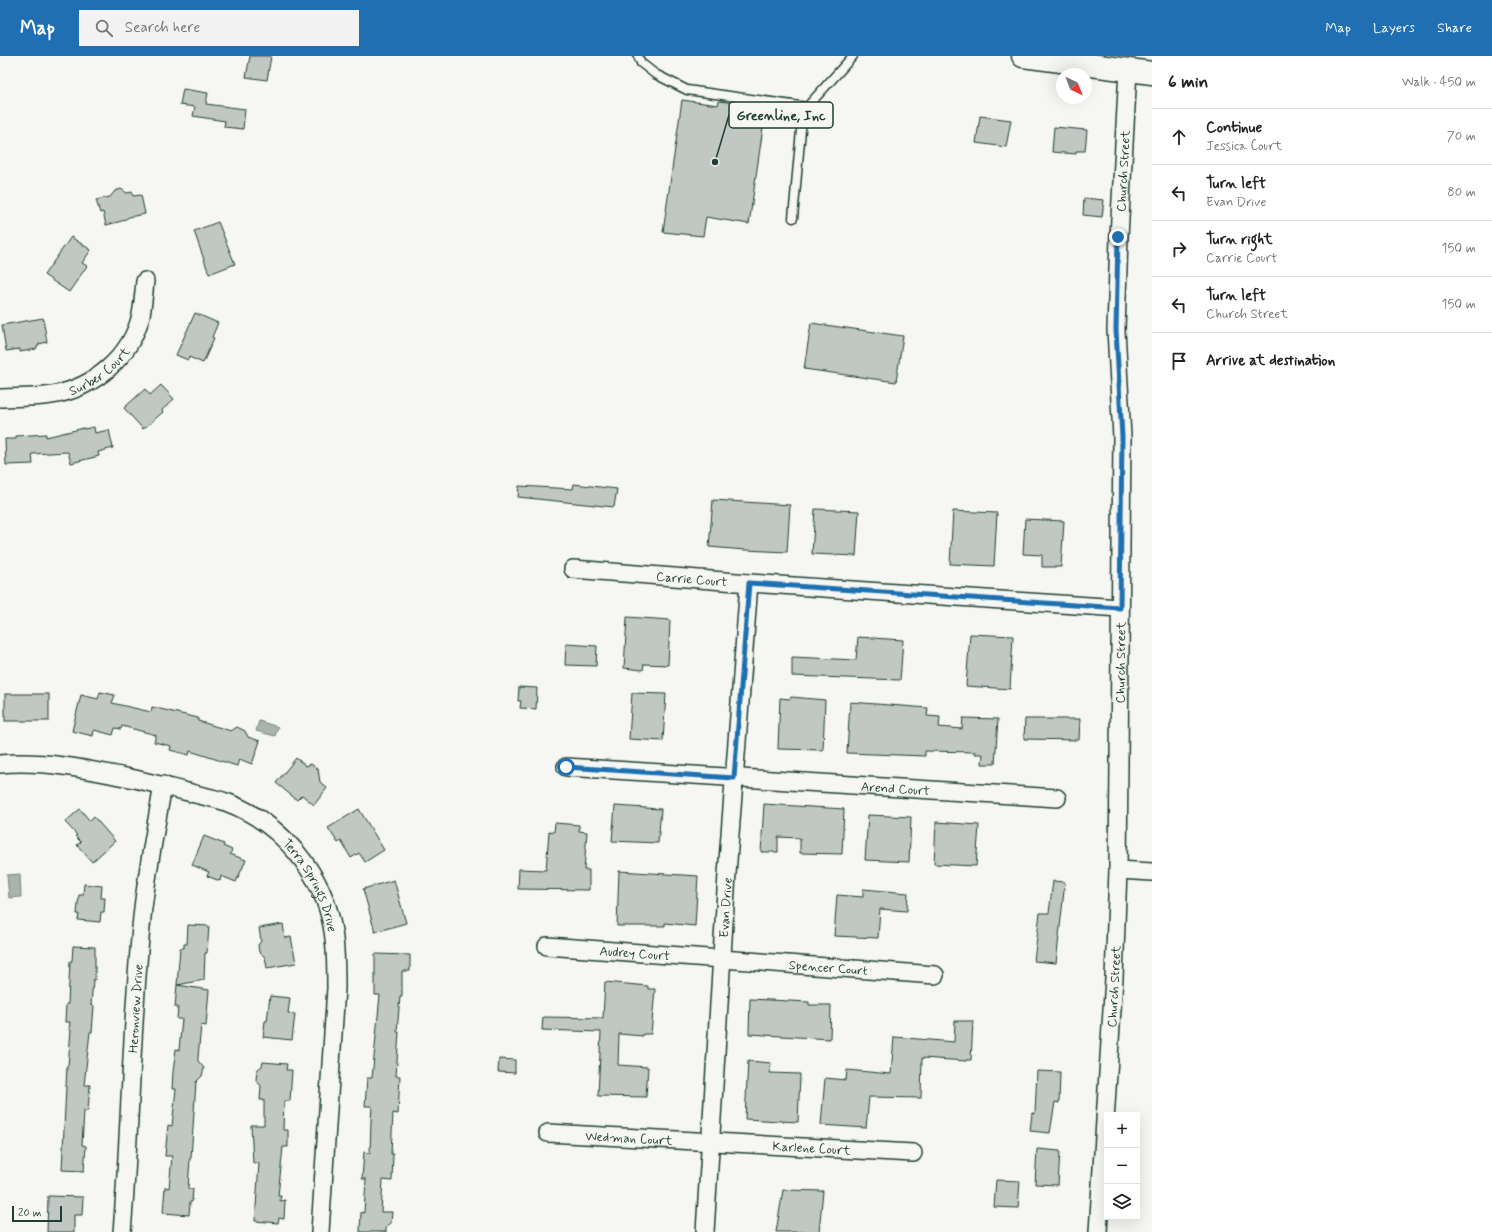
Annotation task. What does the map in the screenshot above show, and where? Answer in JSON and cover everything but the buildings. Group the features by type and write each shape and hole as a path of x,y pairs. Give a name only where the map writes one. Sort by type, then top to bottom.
{"main road":[{"path":"1024,56 1087,60 1128,70 1152,73"}],"street":[{"name":"Church Street","path":"1098,1232 1113,985 1118,870 1122,437 1116,330 1118,237 1128,70"},
{"name":"Surber Court","path":"0,398 52,395 72,390 91,382 105,372 118,360 132,337 140,316 145,281"},
{"name":"Carrie Court","path":"574,569 749,583 1120,608"},
{"name":"Evan Drive","path":"705,1232 734,778 749,583"},
{"name":"Terra Springs Drive","path":"0,764 56,766 85,769 163,786 225,802 249,813 270,827 286,841 314,877 325,901 333,930 336,959 336,988 320,1232"},
{"name":"Arend Court","path":"566,767 1057,798"},
{"name":"Heronview Drive","path":"122,1232 133,1034 143,909 151,849 163,786"},
{"path":"1118,870 1152,872"},
{"name":"Audrey Court","path":"547,946 722,959"},
{"name":"Spencer Court","path":"722,959 936,975"},
{"name":"Wedman Court","path":"548,1133 710,1142"},
{"name":"Karlene Court","path":"710,1142 913,1153"}],"lane":[{"path":"638,56 641,63 655,74 674,85 687,90 807,107"},
{"path":"793,218 802,119 807,107 853,56"}],"shaded area":[{"path":"259,721 278,727 275,736 256,731"},
{"path":"20,874 21,897 9,898 7,875"}],"place":[{"name":"Greenline, Inc","path":"715,162"}],"route":[{"path":"566,767 734,778 749,583 1120,608 1122,437 1116,330 1118,237"}]}
